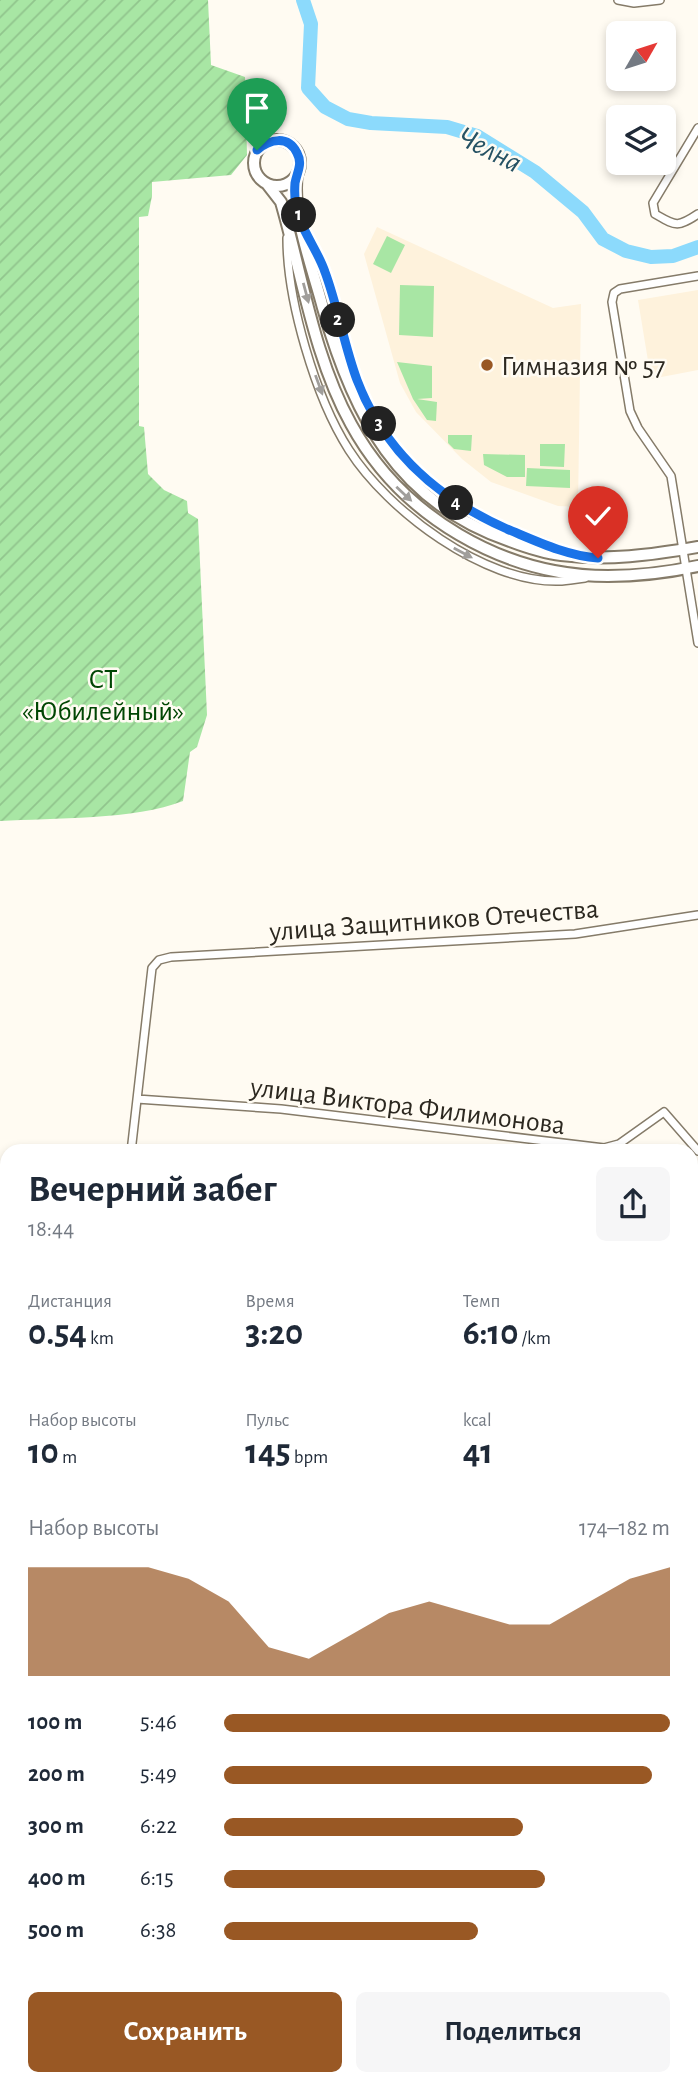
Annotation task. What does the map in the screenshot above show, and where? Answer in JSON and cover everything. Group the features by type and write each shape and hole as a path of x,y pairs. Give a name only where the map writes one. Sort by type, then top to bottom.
{"main road":[{"path":"698,547 637,556 578,556 533,550 473,527 429,497 383,448 366,423 347,382 331,336 294,199 300,164 293,146 282,140 270,142 257,150 254,162 258,175 281,202 322,354 335,390 367,452 390,480 442,525 502,555 563,572 608,576 698,566"},
{"path":"267,184 286,186 297,174"}],"street":[{"path":"618,0 634,3 660,0"},
{"path":"698,128 653,203 655,214 672,224 682,224 698,214"},
{"path":"698,276 620,289 614,293 612,302 629,406 638,428 670,474 698,643"},
{"name":"улица Защитников Отечества","path":"137,1099 152,968 159,960 171,957 575,934 698,915"},
{"path":"132,1144 137,1099"},
{"name":"улица Виктора Филимонова","path":"137,1099 281,1109 571,1144"},
{"name":"улица Виктора Филимонова","path":"619,1144 664,1112 692,1144"}],"shaded area":[{"name":"Гимназия № 57","path":"377,227 553,308 581,304 578,507 558,506 491,482 462,459 416,412 400,383 364,254"},
{"path":"698,290 698,370 651,379 638,300"}],"green space":[{"name":"СТ «Юбилейный»","path":"0,0 208,0 211,65 245,77 247,155 231,175 152,182 148,216 139,217 139,426 144,427 148,474 164,490 187,501 188,513 198,519 207,715 197,747 190,752 183,801 142,812 0,821"},
{"path":"387,236 405,245 391,273 373,264"},
{"path":"400,285 434,286 433,337 399,335"},
{"path":"397,362 432,366 432,398 417,399 437,402 436,421 427,420 413,399"},
{"path":"448,435 472,435 471,451 454,449 448,443"},
{"path":"540,444 565,444 564,467 540,466"},
{"path":"483,454 525,455 525,477 507,477 484,465"},
{"path":"527,468 570,470 570,488 526,486"}],"waterway":[{"name":"Челна","path":"303,0 311,24 308,88 325,107 348,119 371,123 447,127 477,136 535,172 583,212 603,239 626,251 651,257 673,256 698,247"}],"place":[{"name":"Гимназия № 57","path":"487,365"}],"route":[{"path":"257,150 263,144 282,140 296,151 300,164 294,199 300,220 327,275 357,380 370,410 402,455 426,480 454,502 480,517 578,556 598,558"}]}
